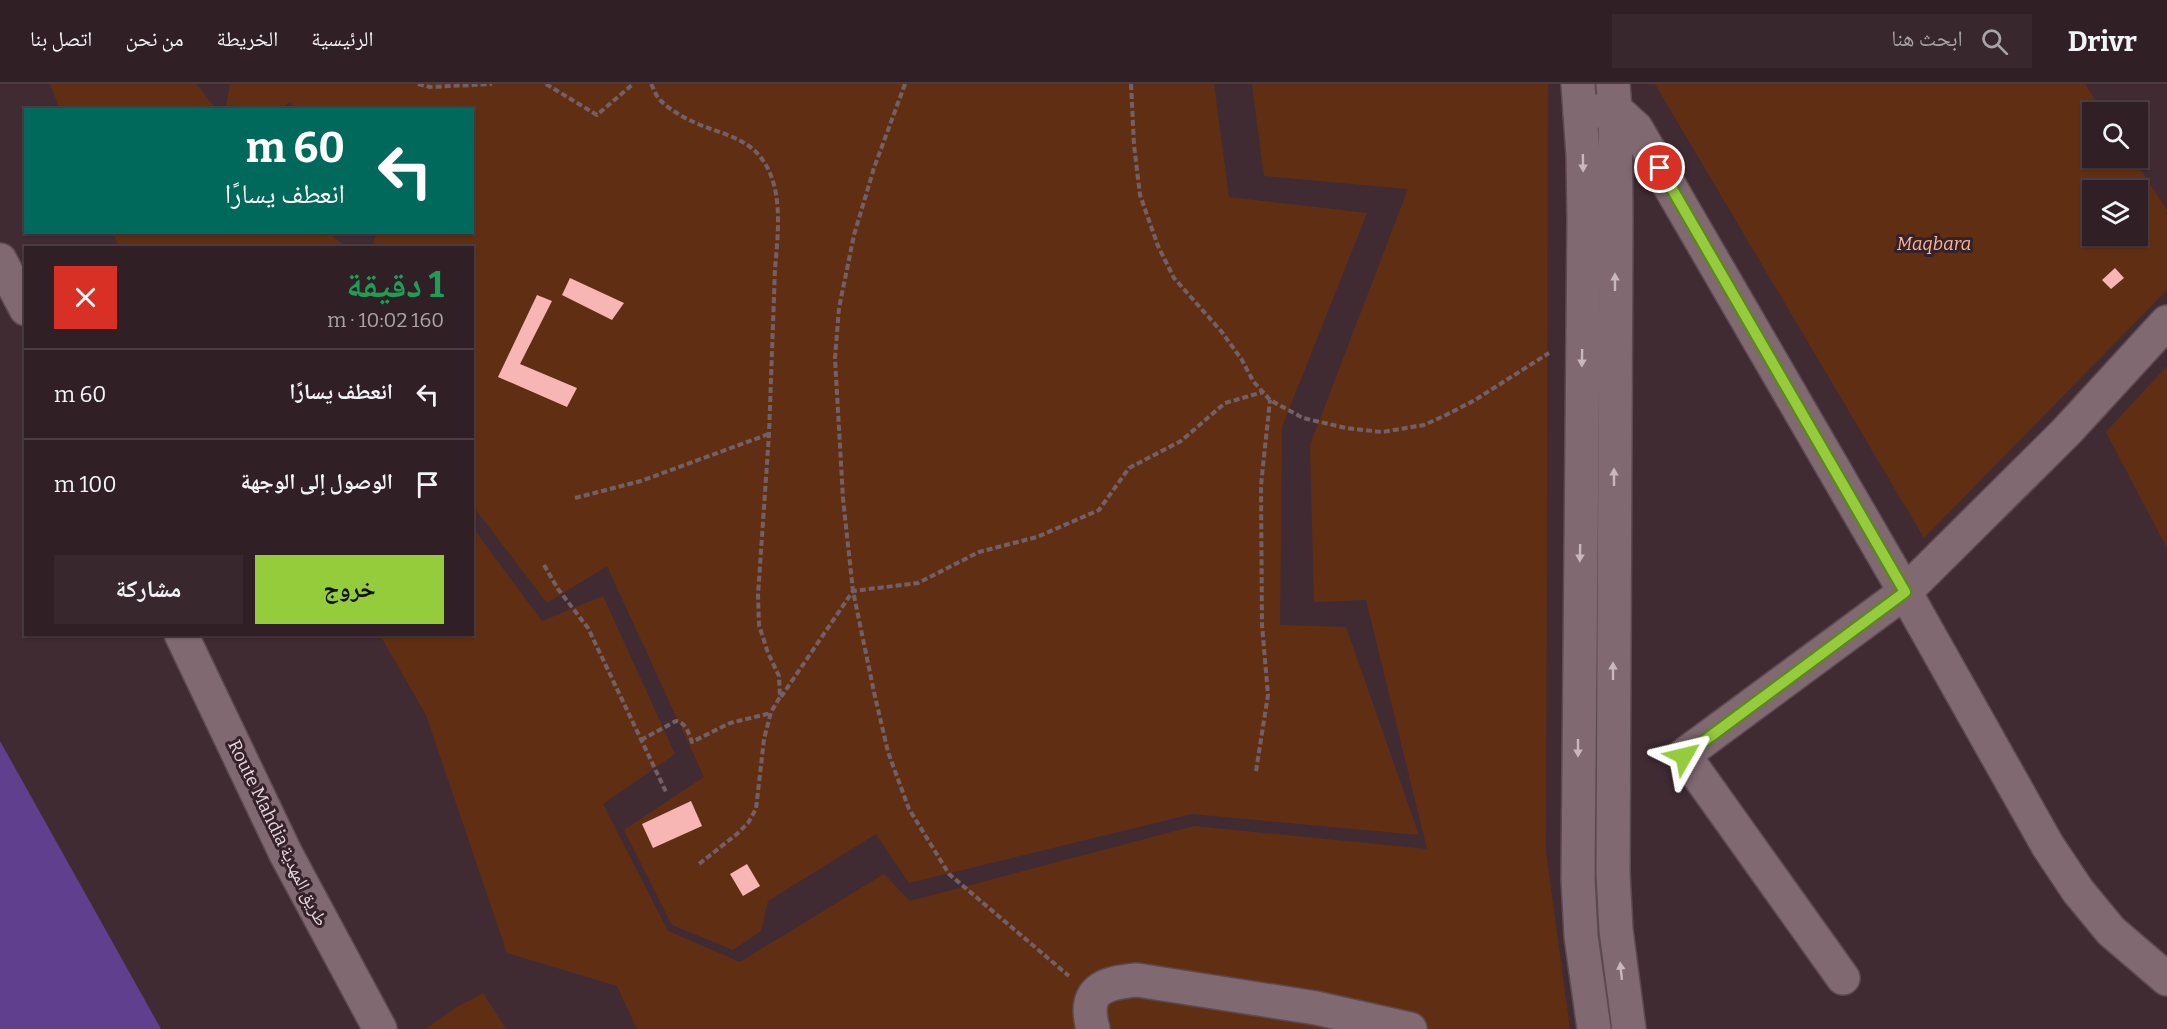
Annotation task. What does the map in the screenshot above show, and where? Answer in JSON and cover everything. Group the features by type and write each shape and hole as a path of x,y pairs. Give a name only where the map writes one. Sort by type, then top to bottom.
{"street":[{"path":"1594,1029 1587,992 1581,936 1578,879 1584,220 1579,98 1614,96"},
{"path":"1614,96 1636,128 1905,592 2048,846 2078,891 2112,931 2162,975 2167,1008"},
{"path":"1614,96 1613,873 1616,930 1629,1029"},
{"path":"0,260 24,305"},
{"path":"1843,978 1684,756 1905,592 2067,431 2167,321"},
{"name":"Route Mahdia طريق المهدية","path":"182,636 286,854 380,1029"},
{"path":"1093,1029 1090,1010 1093,996 1101,987 1114,982 1137,980 1316,1008 1410,1029"}],"path":[{"path":"418,84 430,87 492,84"},
{"path":"546,84 597,115 633,84"},
{"path":"651,84 659,99 692,122 733,137 756,152 770,173 777,206 778,230 769,434 758,615 768,653 780,676 780,698"},
{"path":"905,84 874,168 858,224 839,308 835,358 843,499 853,591 873,692 888,752 909,809 949,874 1093,996"},
{"path":"1131,84 1134,145 1140,195 1158,246 1174,278 1221,331 1242,360 1253,381 1270,400 1303,418 1346,428 1383,432 1424,425 1475,400 1582,333"},
{"path":"699,864 737,834 748,823 756,809 761,759 771,712 853,591 918,583 979,552 1037,537 1099,510 1129,468 1181,441 1225,403 1263,393"},
{"path":"1256,771 1268,694 1262,625 1261,485 1270,400"},
{"path":"575,498 641,481 769,434"},
{"path":"544,565 558,589 588,627 667,795"},
{"path":"641,740 676,722 681,722 692,742 730,723 771,712"}],"green space":[{"path":"50,84 196,84 215,108 60,108"},
{"path":"230,84 1214,84 1229,197 1367,213 1282,427 1280,625 1346,627 1419,835 1192,814 909,883 876,834 768,901 761,931 733,950 672,925 624,830 704,777 607,566 547,603 474,507 474,246 372,246 377,234 474,234 474,108 294,108 290,102 281,108 229,108 226,106"},
{"path":"1252,84 1548,84 1546,852 1570,1029 637,1029 617,986 507,953 426,715 381,636 474,636 474,529 542,621 603,596 675,754 603,804 668,931 740,962 884,874 910,901 1194,826 1427,849 1366,600 1314,602 1310,445 1408,189 1264,176"},
{"name":"Maqbara","path":"1655,84 2085,84 2097,102 2082,102 2082,168 2140,168 2147,180 2082,180 2082,246 2148,246 2148,181 2167,210 2167,290 1924,538"},
{"path":"113,234 330,234 345,246 119,246"},
{"path":"2167,366 2167,548 2106,432"},
{"path":"483,993 506,1029 426,1029 455,1008"}],"shaded area":[{"path":"0,741 161,1029 0,1029"}],"building":[{"path":"2115,268 2124,278 2111,289 2102,280"},
{"path":"570,278 624,303 612,320 562,295"},
{"path":"537,295 552,301 520,364 577,388 567,407 498,377"},
{"path":"691,801 702,826 653,848 642,824"},
{"path":"747,864 760,886 743,896 730,874"}],"route":[{"path":"1660,168 1905,592 1684,756"}]}
